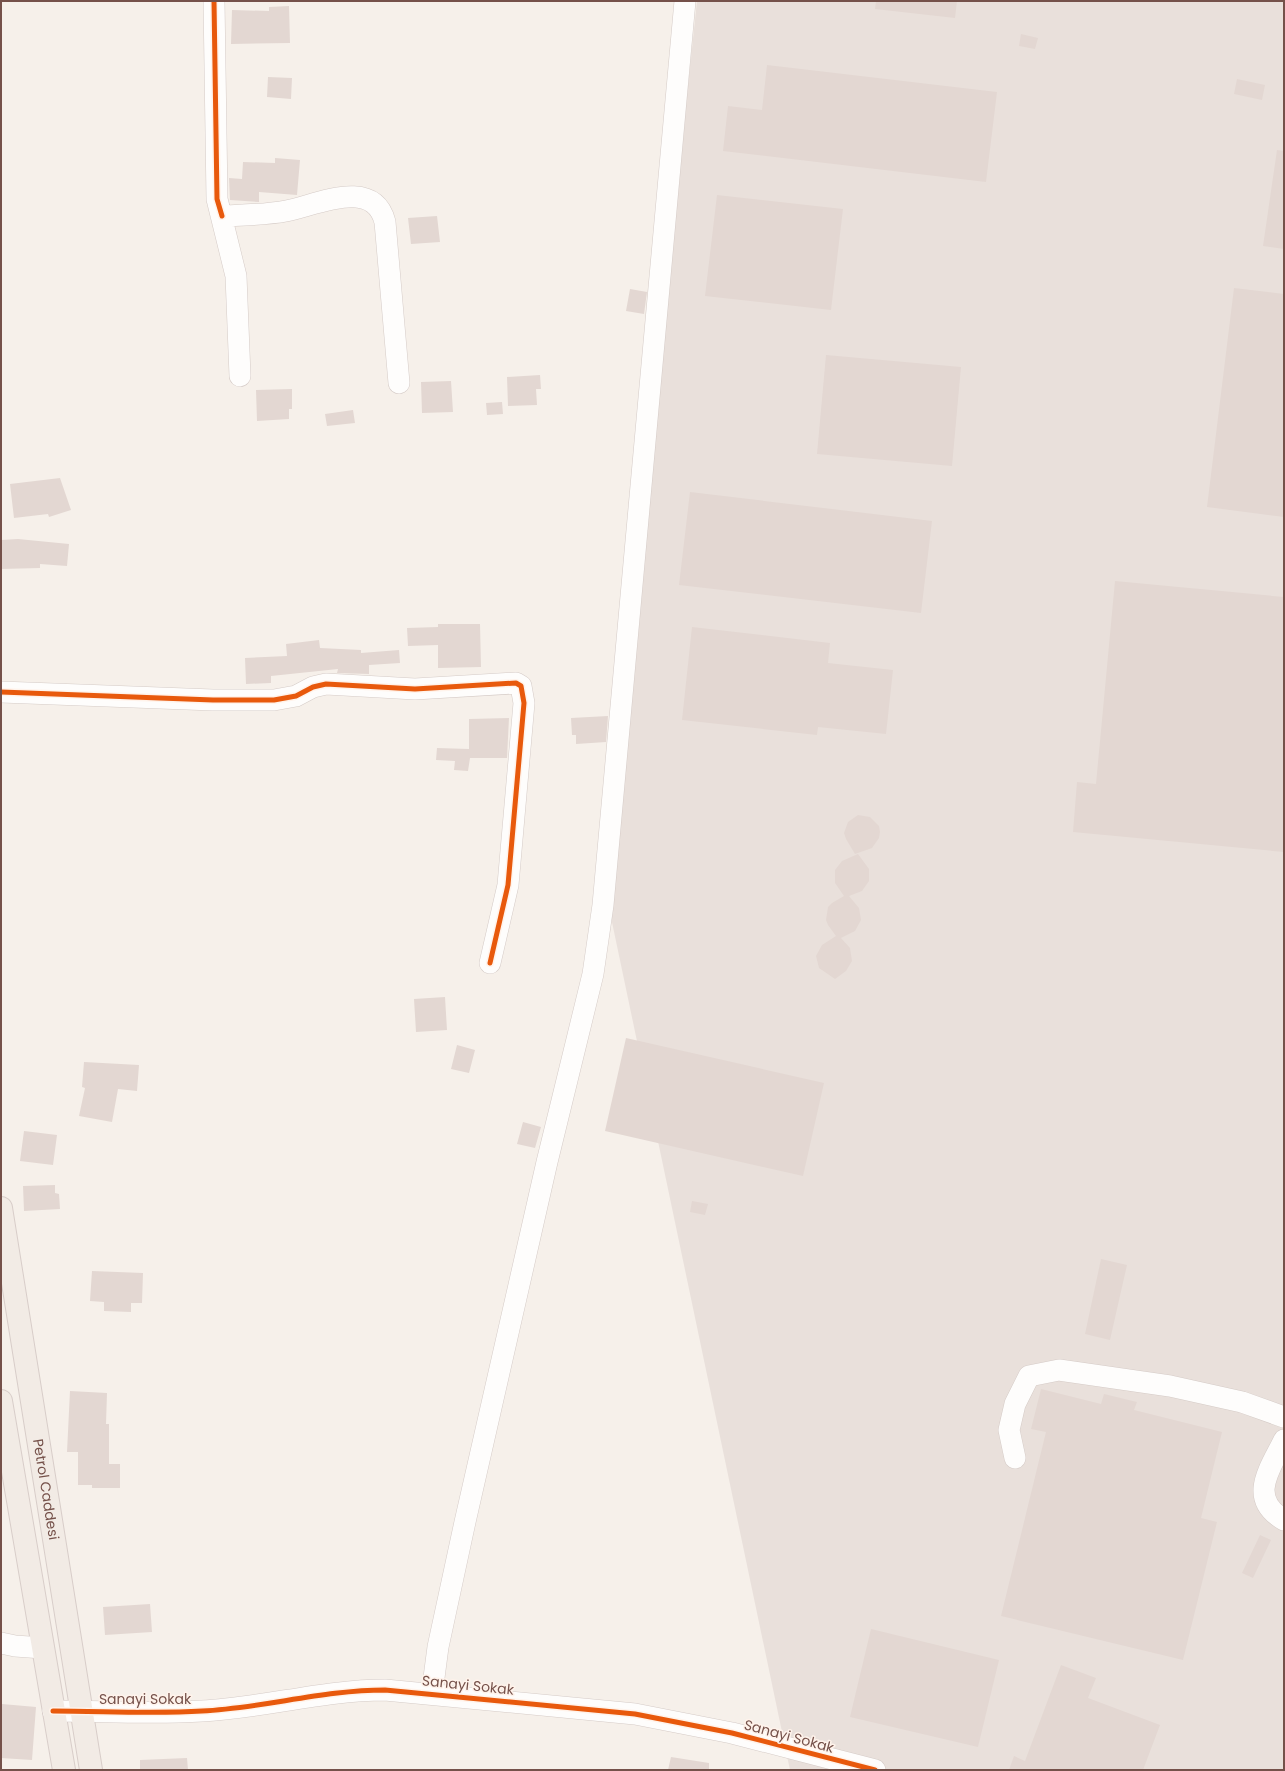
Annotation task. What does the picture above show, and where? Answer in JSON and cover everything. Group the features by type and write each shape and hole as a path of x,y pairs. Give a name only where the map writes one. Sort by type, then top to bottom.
{"main road":[{"name":"Petrol Caddesi","path":"1,1208 91,1770"},
{"name":"Petrol Caddesi","path":"1,1400 64,1770"}],"street":[{"path":"214,1 217,199 236,276 240,376"},
{"path":"432,1693 438,1647 465,1522 545,1170 592,974 603,905 685,1"},
{"path":"222,216 288,211 327,200 344,198 365,199 378,207 385,222 399,383"},
{"path":"1,692 213,700 274,700 296,696 313,687 326,684 416,689 516,683 521,686 524,703 508,885 490,963"},
{"path":"1016,1458 1009,1430 1015,1404 1029,1376 1059,1370 1170,1386 1242,1402 1284,1417"},
{"path":"1284,1440 1263,1483 1266,1503 1276,1515 1284,1520"},
{"path":"1,1643 15,1646 43,1648"},
{"name":"Sanayi Sokak","path":"54,1710 202,1712 270,1704 360,1690 432,1693 635,1714 732,1733 826,1764 875,1770"}],"shaded area":[{"path":"697,1 1284,1 1284,1770 790,1770 604,884"}],"building":[{"path":"876,1 957,1 955,18 875,9"},
{"path":"289,6 290,43 231,44 232,10 269,11 269,7"},
{"path":"1021,34 1038,38 1035,49 1019,46"},
{"path":"767,65 997,92 986,182 723,151 728,106 762,110"},
{"path":"268,77 292,78 291,99 267,97"},
{"path":"1237,79 1265,85 1262,100 1234,94"},
{"path":"1277,150 1284,151 1284,249 1263,246"},
{"path":"275,158 300,160 297,195 259,192 259,202 230,200 229,178 242,179 243,162 275,163"},
{"path":"717,195 843,209 831,310 705,296"},
{"path":"437,216 440,242 411,244 408,218"},
{"path":"1234,288 1284,294 1284,517 1207,507"},
{"path":"630,289 647,292 644,314 626,311"},
{"path":"826,355 961,367 952,466 817,454"},
{"path":"540,375 541,389 536,389 537,405 508,406 507,377"},
{"path":"451,381 453,412 422,413 421,382"},
{"path":"292,389 292,409 289,409 289,419 257,421 256,390"},
{"path":"502,402 503,414 487,415 486,403"},
{"path":"353,410 355,423 327,426 325,414"},
{"path":"60,478 71,510 49,517 48,514 14,518 10,484"},
{"path":"690,492 932,521 921,613 679,585"},
{"path":"18,539 69,544 67,566 40,564 40,568 1,569 1,540"},
{"path":"1115,581 1284,597 1284,852 1073,832 1077,782 1096,784"},
{"path":"438,624 480,624 481,667 438,668 438,645 408,646 407,628 438,627"},
{"path":"692,627 830,643 828,663 893,670 886,734 818,727 817,735 682,720"},
{"path":"319,640 320,648 361,650 361,653 399,650 400,663 369,665 369,674 337,673 338,669 271,676 271,683 246,684 245,658 287,656 286,644"},
{"path":"608,716 606,742 576,744 576,735 572,735 571,718"},
{"path":"509,718 507,758 470,758 468,771 454,770 455,761 436,760 437,748 469,749 469,719"},
{"path":"858,815 870,817 879,826 880,832 879,838 872,848 855,854 844,833 848,822"},
{"path":"858,854 869,869 869,881 862,891 849,896 859,908 861,920 855,931 841,938 850,948 852,961 846,971 835,979 819,968 816,956 822,945 836,936 826,920 828,907 844,896 835,883 835,870 842,861"},
{"path":"445,997 447,1030 416,1032 414,999"},
{"path":"626,1038 824,1083 803,1176 605,1131"},
{"path":"457,1045 475,1050 469,1073 451,1069"},
{"path":"84,1062 139,1065 137,1091 118,1089 112,1122 79,1116 85,1088 82,1087"},
{"path":"523,1122 541,1127 535,1148 517,1144"},
{"path":"24,1131 57,1135 53,1165 20,1161"},
{"path":"55,1185 55,1193 59,1194 60,1209 24,1211 23,1186"},
{"path":"692,1201 708,1204 705,1215 690,1212"},
{"path":"1101,1259 1127,1265 1110,1340 1085,1334"},
{"path":"92,1271 143,1273 142,1303 131,1303 131,1312 104,1311 104,1302 90,1301"},
{"path":"1041,1389 1101,1404 1104,1394 1137,1402 1134,1410 1222,1432 1201,1518 1217,1522 1183,1660 1001,1616 1046,1432 1031,1429"},
{"path":"70,1391 107,1393 106,1424 109,1424 109,1464 120,1464 120,1488 92,1488 92,1485 78,1485 78,1452 67,1452"},
{"path":"1260,1535 1271,1540 1253,1578 1242,1573"},
{"path":"150,1604 152,1632 105,1635 103,1607"},
{"path":"871,1629 999,1660 978,1747 850,1717"},
{"path":"1061,1665 1096,1678 1088,1698 1160,1725 1143,1770 1009,1770 1014,1756 1025,1761"},
{"path":"2,1704 36,1707 32,1760 1,1758"},
{"path":"671,1757 709,1763 709,1770 668,1770"},
{"path":"187,1758 188,1770 140,1770 140,1760"}],"cycle path":[{"path":"214,1 217,199 222,216"},
{"path":"1,692 213,700 274,700 296,696 313,687 326,684 415,689 516,683 521,686 524,703 508,885 490,963"},
{"path":"53,1711 202,1711 339,1693 385,1690 635,1714 732,1733 875,1770"}]}
